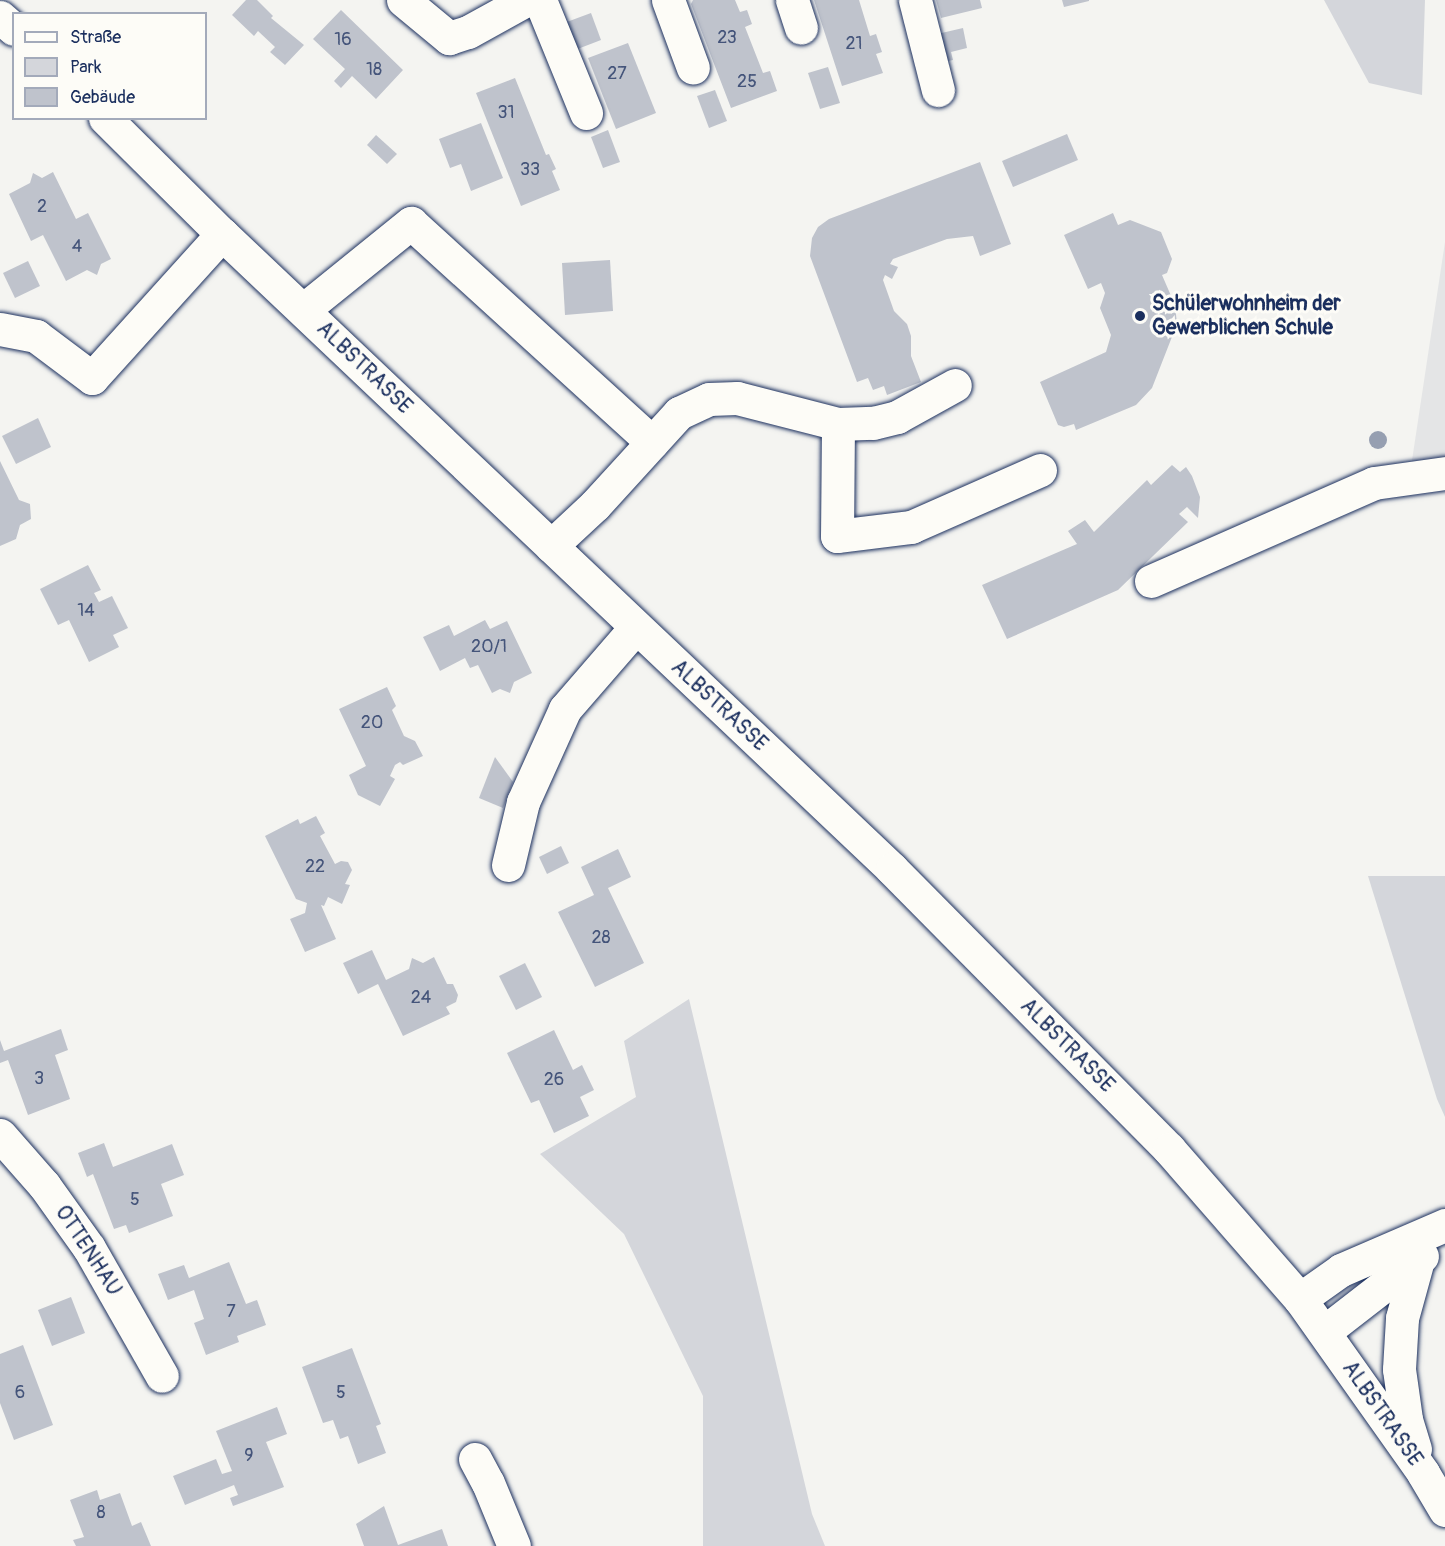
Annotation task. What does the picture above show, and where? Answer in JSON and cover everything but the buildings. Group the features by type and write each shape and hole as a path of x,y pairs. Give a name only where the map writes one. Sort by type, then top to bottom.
{"street":[{"path":"403,0 449,38 468,32 526,0"},
{"path":"540,0 586,113"},
{"path":"668,0 693,68"},
{"path":"915,0 938,90"},
{"path":"0,17 12,27"},
{"name":"ALBSTRASSE","path":"107,120 222,234 892,869 1169,1149 1300,1299 1423,1473 1445,1510"},
{"path":"303,310 411,223 651,442"},
{"path":"0,328 36,336 92,378 222,234"},
{"path":"551,546 596,505 679,413 709,399 736,398 838,424 873,423 897,417 955,385"},
{"path":"838,424 837,536 911,527 1040,470"},
{"path":"1151,581 1374,483 1445,473"},
{"path":"508,865 523,802 565,709 636,627"},
{"name":"OTTENHAU","path":"0,1135 44,1185 89,1248 162,1376"},
{"path":"1300,1299 1341,1270 1445,1225"},
{"path":"1324,1332 1445,1238"},
{"path":"1418,1260 1402,1318 1399,1369 1406,1419 1423,1473"},
{"path":"475,1459 488,1483 514,1546"}],"shaded area":[{"path":"1445,242 1445,487 1411,467"}],"green space":[{"path":"1324,0 1425,0 1422,95 1369,83"},
{"path":"1368,876 1445,876 1445,1117 1437,1099"},
{"path":"689,999 812,1514 825,1546 703,1546 703,1396 624,1234 540,1154 636,1097 624,1041"}],"place":[{"name":"Schülerwohnheim der Gewerblichen Schule","path":"1140,316"}]}
